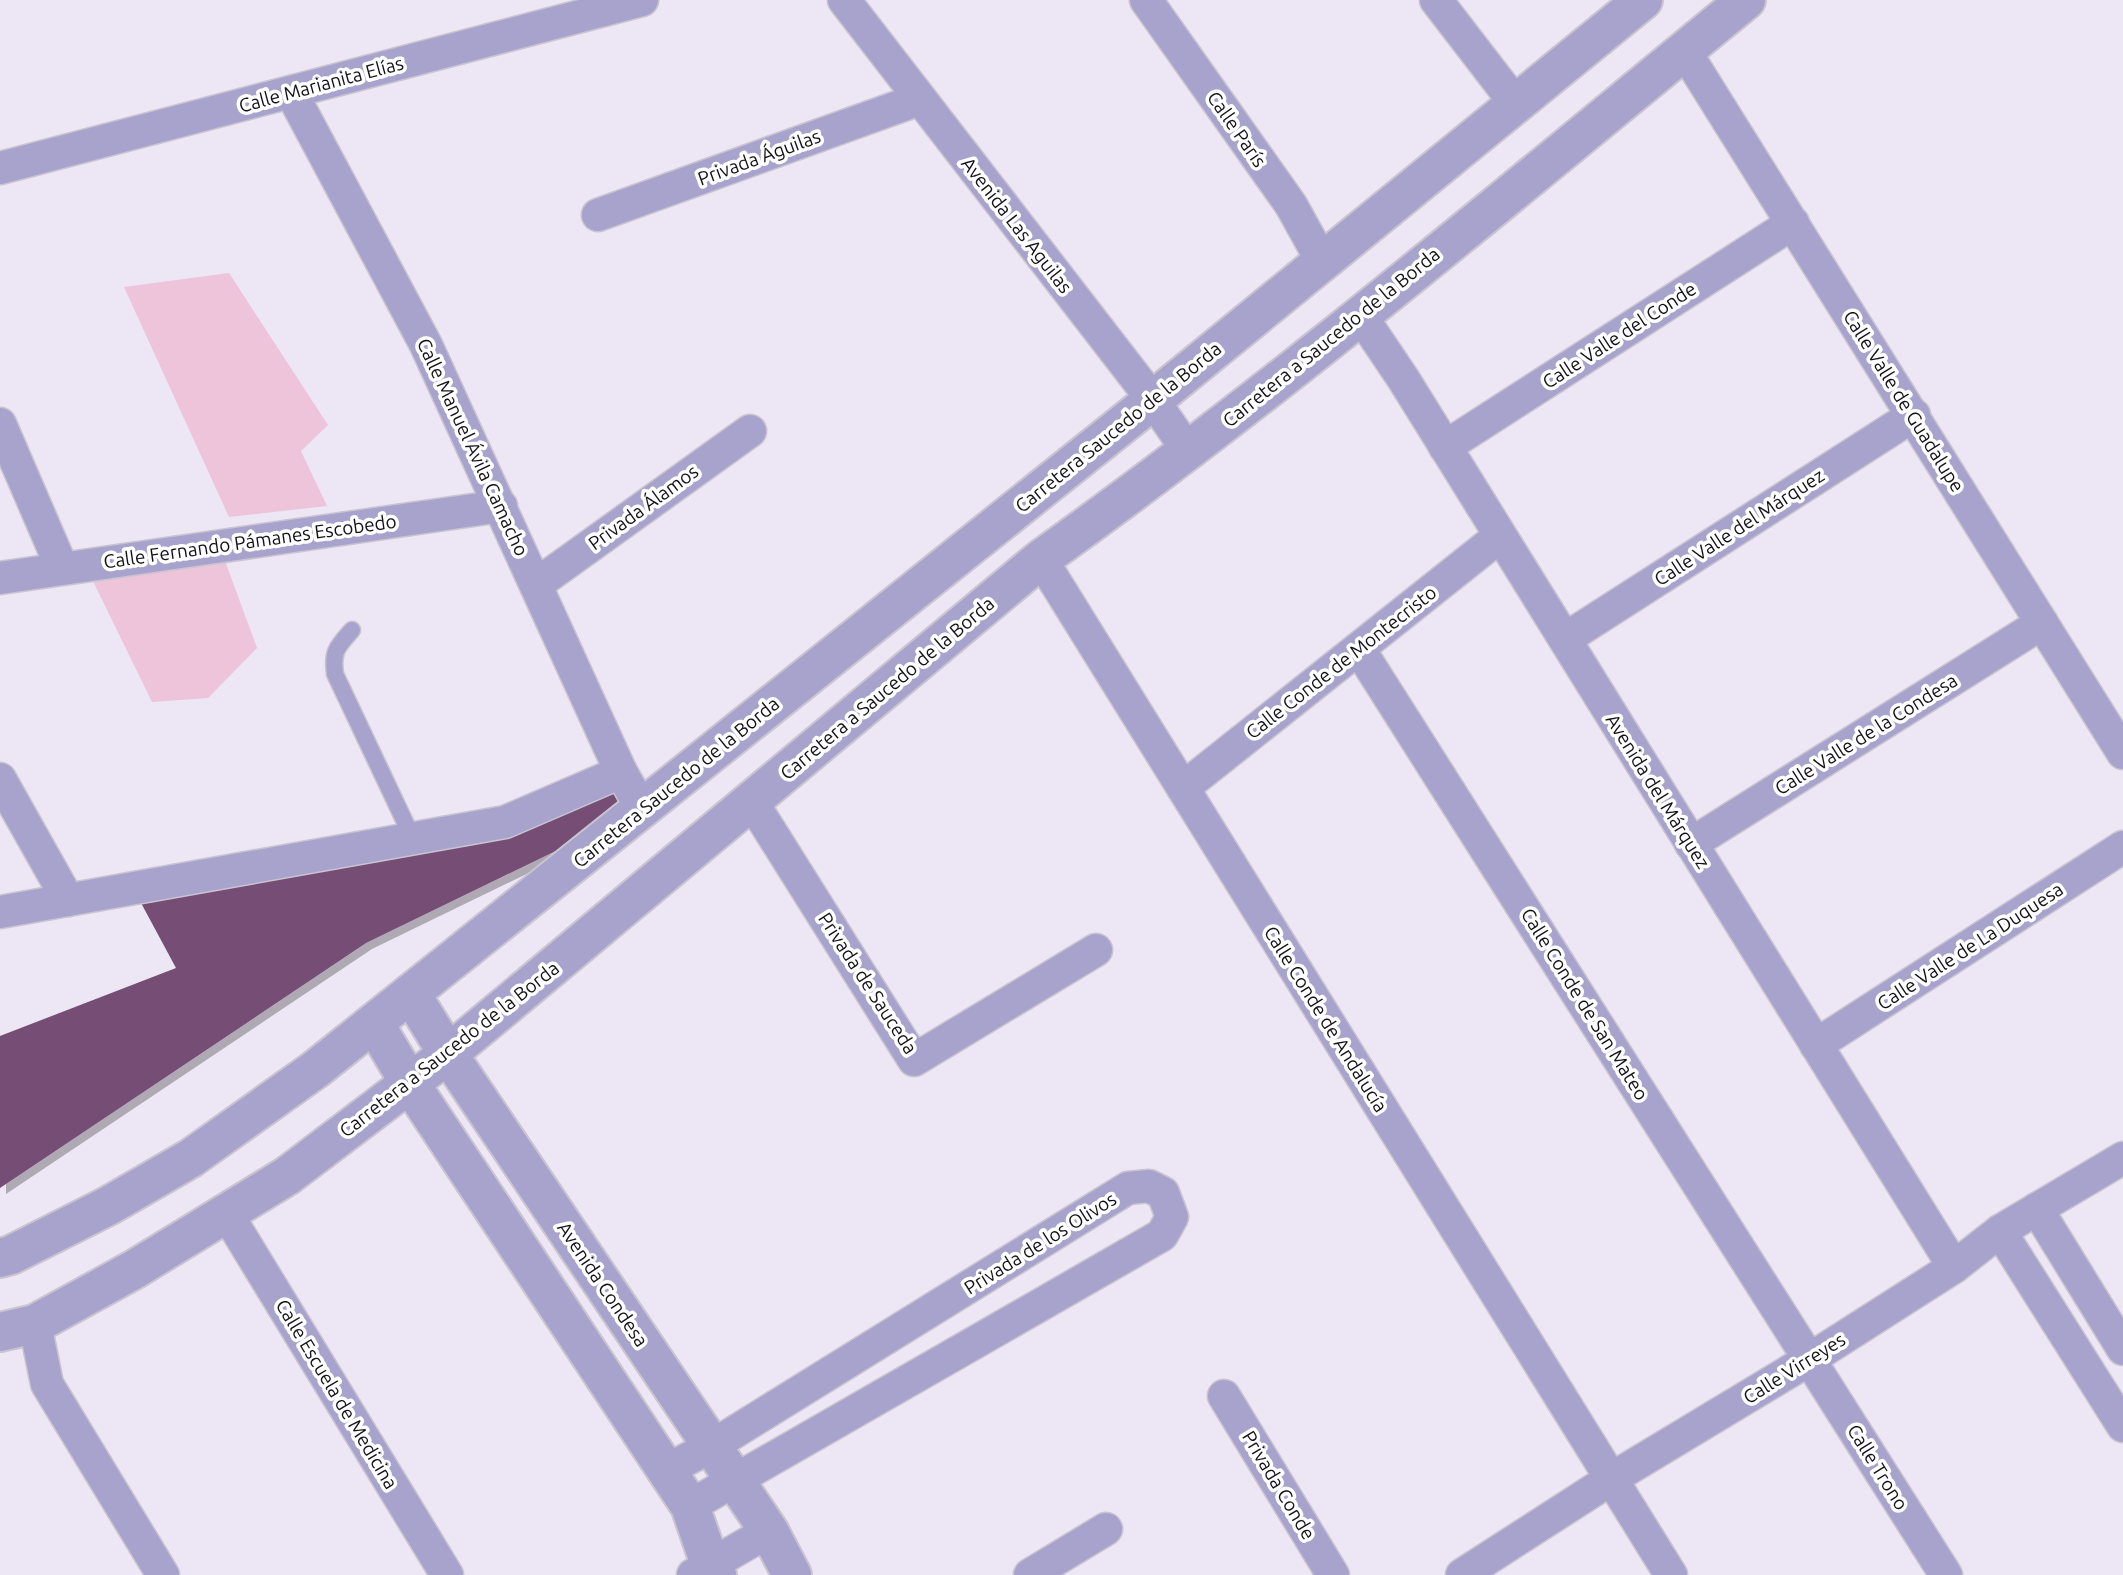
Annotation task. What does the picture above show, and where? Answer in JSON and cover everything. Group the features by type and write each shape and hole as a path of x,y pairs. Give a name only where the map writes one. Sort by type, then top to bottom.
{"street":[{"name":"Calle Marianita Elías","path":"0,168 642,0"},
{"name":"Avenida Las Aguilas","path":"844,0 1153,400 1188,451"},
{"name":"Calle París","path":"1146,0 1291,205 1322,261"},
{"path":"1436,0 1516,104"},
{"path":"1322,261 1643,0"},
{"name":"Carretera a Saucedo de la Borda","path":"18,1328 135,1269 227,1214 287,1175 448,1054 1041,559 1188,451 1361,316 1745,0"},
{"name":"Calle Valle de Guadalupe","path":"1684,50 2123,753"},
{"name":"Calle Manuel Ávila Camacho","path":"291,92 426,345 621,772 642,809"},
{"name":"Privada Águilas","path":"598,215 920,99"},
{"name":"Calle Valle del Conde","path":"1445,447 1793,223"},
{"name":"Carretera Saucedo de la Borda","path":"0,1258 108,1206 191,1158 316,1069 1153,400 1322,261"},
{"name":"Avenida del Márquez","path":"1361,316 1404,380 1954,1267"},
{"name":"Calle Valle del Márquez","path":"1565,639 1914,415"},
{"path":"0,424 62,568"},
{"name":"Privada Álamos","path":"537,584 750,430"},
{"name":"Calle Fernando Pámanes Escobedo","path":"0,578 501,506"},
{"name":"Calle Conde de Montecristo","path":"1183,788 1500,536"},
{"name":"Calle Conde de Andalucía","path":"1041,559 1671,1575"},
{"name":"Calle Valle de la Condesa","path":"1691,844 2042,623"},
{"name":"Calle Conde de San Mateo","path":"1359,649 1810,1359"},
{"path":"0,912 505,822 621,772"},
{"path":"0,779 68,900"},
{"name":"Privada de Sauceda","path":"752,802 914,1060 1096,950"},
{"name":"Calle Valle de La Duquesa","path":"1816,1045 2123,847"},
{"name":"Avenida Condesa","path":"411,994 448,1054 769,1531 792,1575"},
{"path":"374,1023 409,1082 690,1506 706,1571 769,1531"},
{"name":"Calle Virreyes","path":"1462,1575 1611,1479 1810,1359 1954,1267 2000,1231 2123,1158"},
{"name":"Privada de los Olivos","path":"667,1471 712,1446 1128,1188 1149,1186 1163,1193 1172,1217 1162,1235 690,1506"},
{"path":"2037,1209 2123,1349"},
{"name":"Calle Escuela de Medicina","path":"227,1214 447,1575"},
{"path":"2000,1231 2123,1426"},
{"path":"973,1284 998,1330"},
{"path":"18,1328 47,1384 163,1575"},
{"name":"Calle Trono","path":"1810,1359 1946,1575"},
{"name":"Privada Conde","path":"1224,1396 1333,1575"},
{"path":"791,1397 816,1435"},
{"path":"1030,1575 1106,1529"}],"lane":[{"path":"352,630 336,648 335,674 413,839"}],"shaded area":[{"path":"229,273 328,425 301,451 327,506 229,517 124,287"},
{"path":"225,561 257,648 208,698 152,702 90,575"}],"building":[{"path":"621,772 642,809 366,943 0,1188 0,1036 176,968 133,888 413,839"}]}
